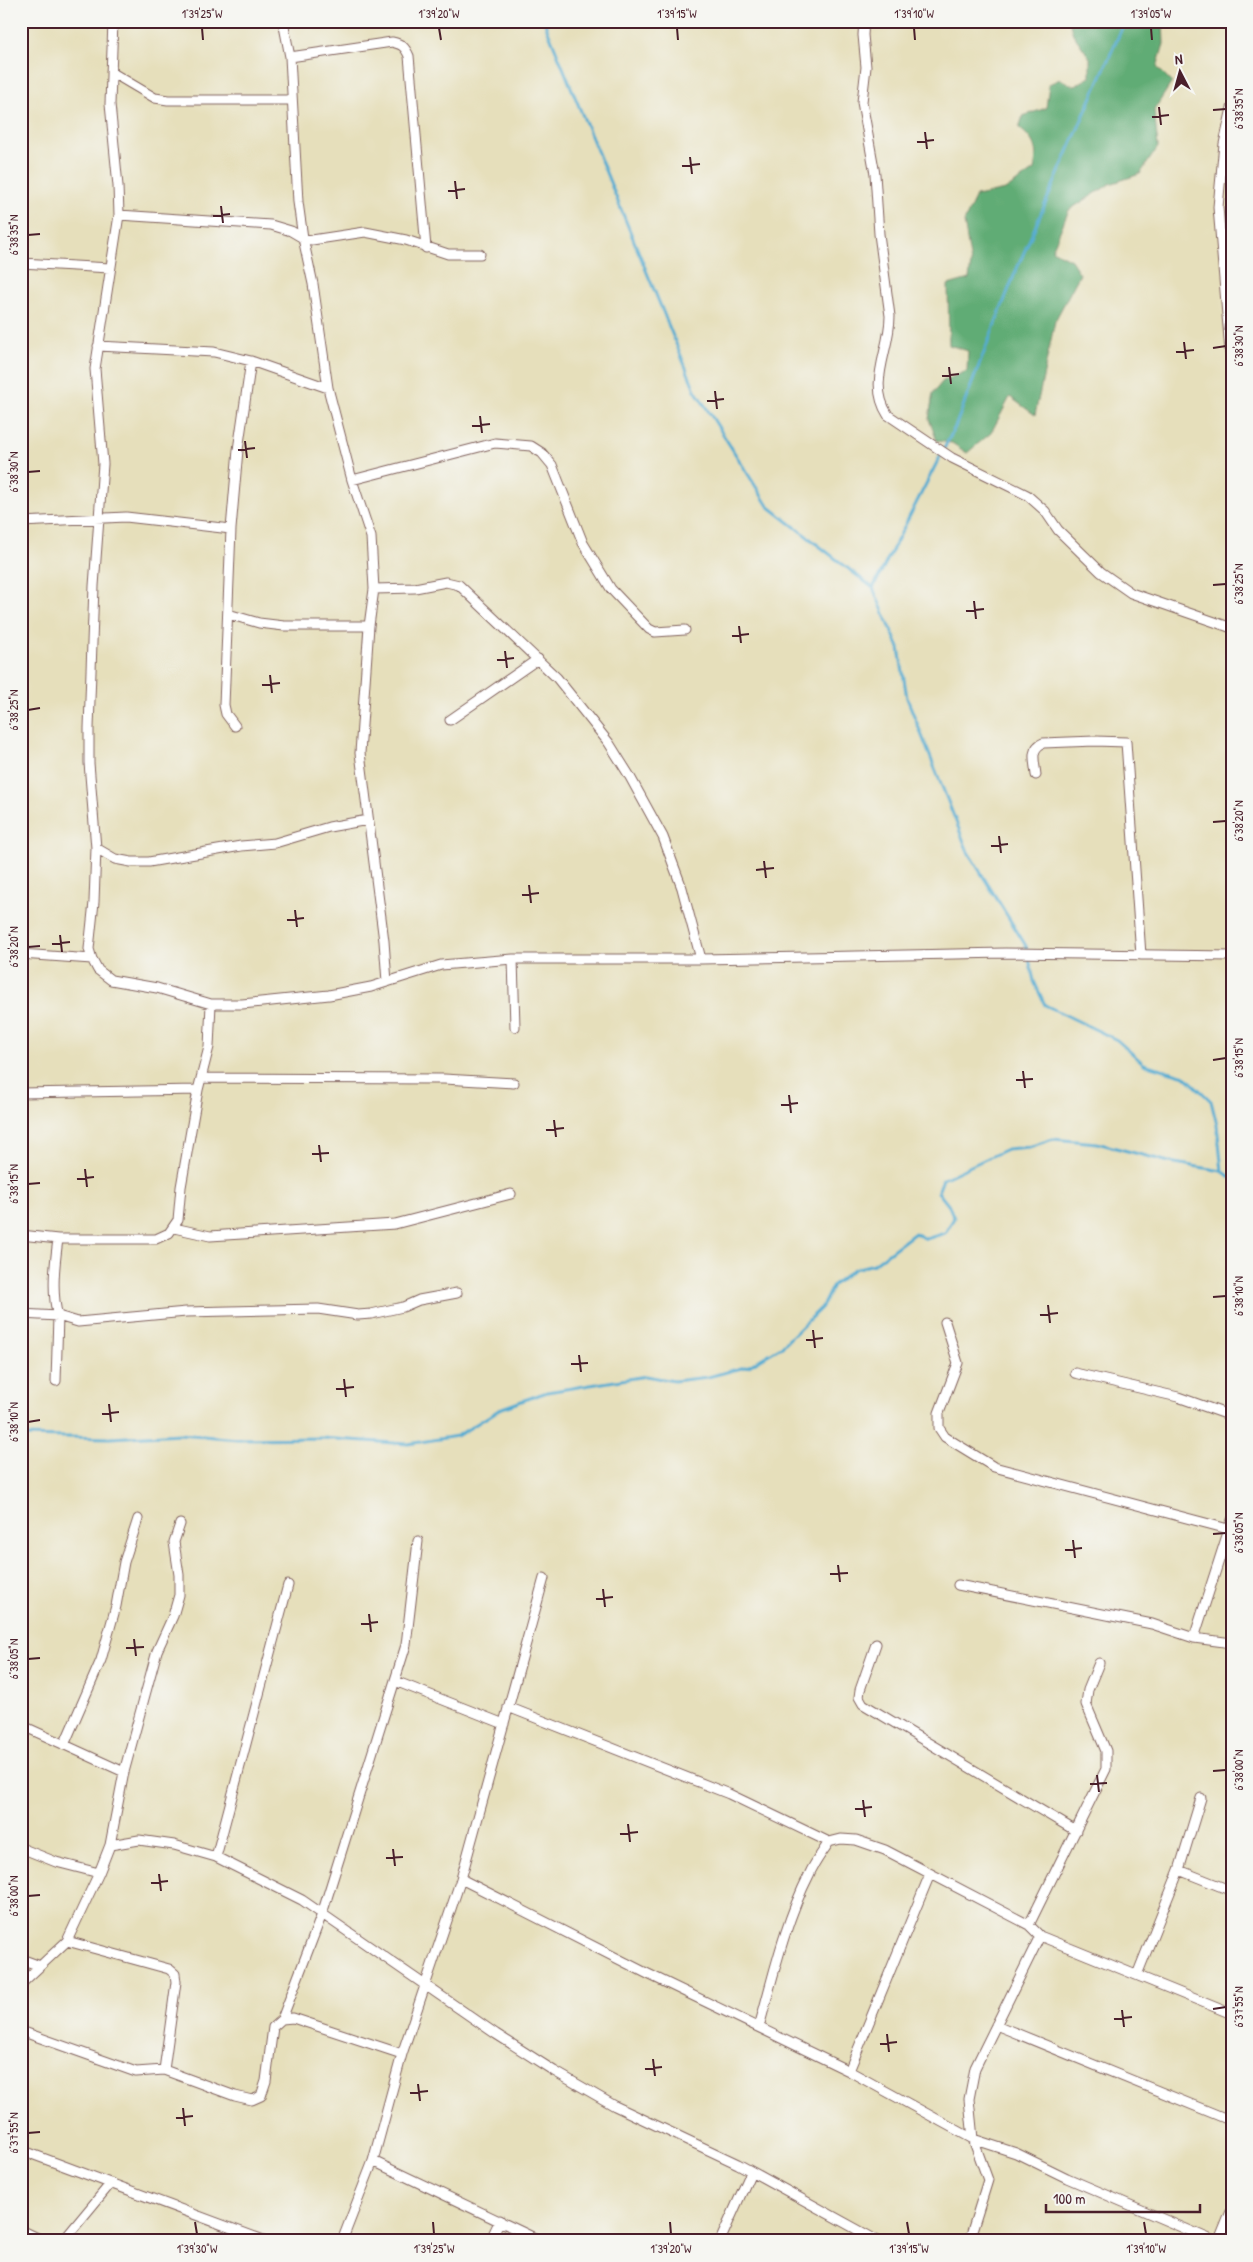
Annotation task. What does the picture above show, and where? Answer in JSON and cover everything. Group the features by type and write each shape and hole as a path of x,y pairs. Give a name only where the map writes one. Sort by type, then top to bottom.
{"street":[{"path":"113,21 110,104 119,215 95,376 104,464 94,586 89,728 89,763 96,848 94,902 89,949 98,970 111,980 157,988 211,1004 242,1004 329,996 387,982 441,965 513,959 702,960 1004,953 1232,956"},
{"path":"283,21 290,57 303,238 313,284 328,388 352,480 371,537 374,589 369,626 360,752 384,941 387,982"},
{"path":"864,21 863,35 866,67 862,102 875,174 879,234 890,316 890,328 878,382 881,406 888,415 952,458 1027,495 1036,502 1058,530 1101,572 1131,593 1232,628"},
{"path":"290,57 392,42 401,44 406,48 409,56 426,248"},
{"path":"111,72 155,98 168,100 292,100"},
{"path":"1232,108 1218,207 1232,375"},
{"path":"119,215 272,225 291,231 303,238 319,240 364,232 406,240 448,254 480,254"},
{"path":"21,263 110,268"},
{"path":"98,346 214,352 251,361 328,388"},
{"path":"235,726 226,714 224,704 231,529 238,450 251,361"},
{"path":"352,480 495,443 531,446 542,453 552,465 583,543 611,590 648,629 655,632 686,630"},
{"path":"21,522 126,517 231,529"},
{"path":"374,589 415,588 446,582 458,585 557,678 609,743 663,837 682,888 702,960"},
{"path":"228,614 259,623 284,626 369,626"},
{"path":"450,720 538,659"},
{"path":"1036,775 1034,752 1037,746 1095,741 1126,742 1141,955"},
{"path":"96,848 115,859 131,862 149,862 228,850 241,846 275,843 329,827 368,820"},
{"path":"21,954 92,959"},
{"path":"513,959 515,1027"},
{"path":"21,1235 58,1239 156,1239 169,1234 174,1228 178,1220 181,1187 198,1090 209,1048 211,1004"},
{"path":"201,1078 444,1079 514,1082"},
{"path":"21,1093 198,1090"},
{"path":"174,1228 210,1236 395,1224 511,1194"},
{"path":"56,1382 58,1316 55,1274 58,1239"},
{"path":"21,1314 58,1316 78,1322 195,1311 318,1309 358,1315 403,1307 419,1300 457,1293"},
{"path":"945,1322 958,1363 939,1413 939,1428 945,1437 994,1467 1231,1530"},
{"path":"1074,1373 1178,1397 1226,1414 1232,1418"},
{"path":"64,1745 101,1660 116,1606 124,1562 138,1520"},
{"path":"1194,1638 1231,1530 1232,1520"},
{"path":"21,1984 67,1941 100,1873 110,1845 124,1772 157,1651 173,1616 179,1595 174,1542 180,1524"},
{"path":"21,2030 136,2072 164,2070 235,2096 252,2100 261,2096 266,2081 273,2027 282,2019 322,1914 406,1645 418,1542"},
{"path":"342,2241 373,2161 402,2054 461,1879 544,1578"},
{"path":"216,1857 288,1585"},
{"path":"958,1585 1152,1624 1194,1638 1232,1643"},
{"path":"876,1644 860,1690 859,1696 863,1704 1076,1831"},
{"path":"1028,1925 1106,1769 1106,1751 1086,1704 1088,1690 1099,1663"},
{"path":"395,1681 504,1724"},
{"path":"508,1707 729,1794 829,1842 841,1839 856,1840 885,1850 1028,1925 1040,1936 1232,2014"},
{"path":"21,1725 124,1772"},
{"path":"1137,1975 1179,1870 1201,1798"},
{"path":"110,1845 139,1840 155,1841 216,1857 302,1900 496,2034 563,2076 615,2106 751,2172 878,2241"},
{"path":"759,2027 781,1947 799,1898 808,1875 829,1842"},
{"path":"21,1848 56,1862 100,1873"},
{"path":"1179,1870 1232,1891"},
{"path":"849,2071 930,1874"},
{"path":"461,1879 849,2071 973,2139 1016,2153 1067,2178 1214,2241"},
{"path":"969,2241 988,2180 973,2139 969,2100 974,2068 1040,1936"},
{"path":"67,1941 169,1969 175,1974 176,1982 164,2070"},
{"path":"21,1959 40,1966"},
{"path":"282,2019 293,2018 402,2054"},
{"path":"996,2025 1232,2121"},
{"path":"21,2150 266,2241"},
{"path":"373,2161 541,2241"},
{"path":"720,2241 751,2172"},
{"path":"63,2241 111,2183"},
{"path":"1219,2241 1232,2209"},
{"path":"490,2241 500,2220"},
{"path":"21,2230 44,2241"}],"green space":[{"path":"1069,21 1163,21 1164,44 1157,67 1172,82 1154,110 1158,147 1140,174 1110,184 1069,210 1052,250 1071,260 1080,274 1055,321 1035,415 1010,397 991,433 967,453 952,443 937,441 929,419 933,393 943,381 967,371 968,351 949,345 948,285 969,279 971,263 964,222 976,196 1005,190 1034,170 1036,157 1034,147 1029,137 1019,128 1023,116 1046,108 1049,84 1060,79 1074,86 1090,77 1090,58 1073,34"}],"waterway":[{"path":"544,21 695,390 768,506 873,588 899,648 907,698 968,852 1026,946 1034,981 1045,1005 1117,1040 1144,1064 1185,1076 1211,1101 1217,1125 1222,1171 1232,1178"},
{"path":"873,588 955,427 1015,273 1125,21"},
{"path":"21,1436 110,1438 180,1434 238,1439 322,1438 408,1444 457,1436 502,1408 547,1392 646,1376 674,1381 708,1377 749,1366 781,1347 822,1307 833,1285 854,1269 874,1264 915,1233 926,1239 945,1233 954,1218 949,1206 938,1192 943,1179 1007,1149 1029,1147 1053,1139 1097,1143 1169,1162 1222,1171"}]}
